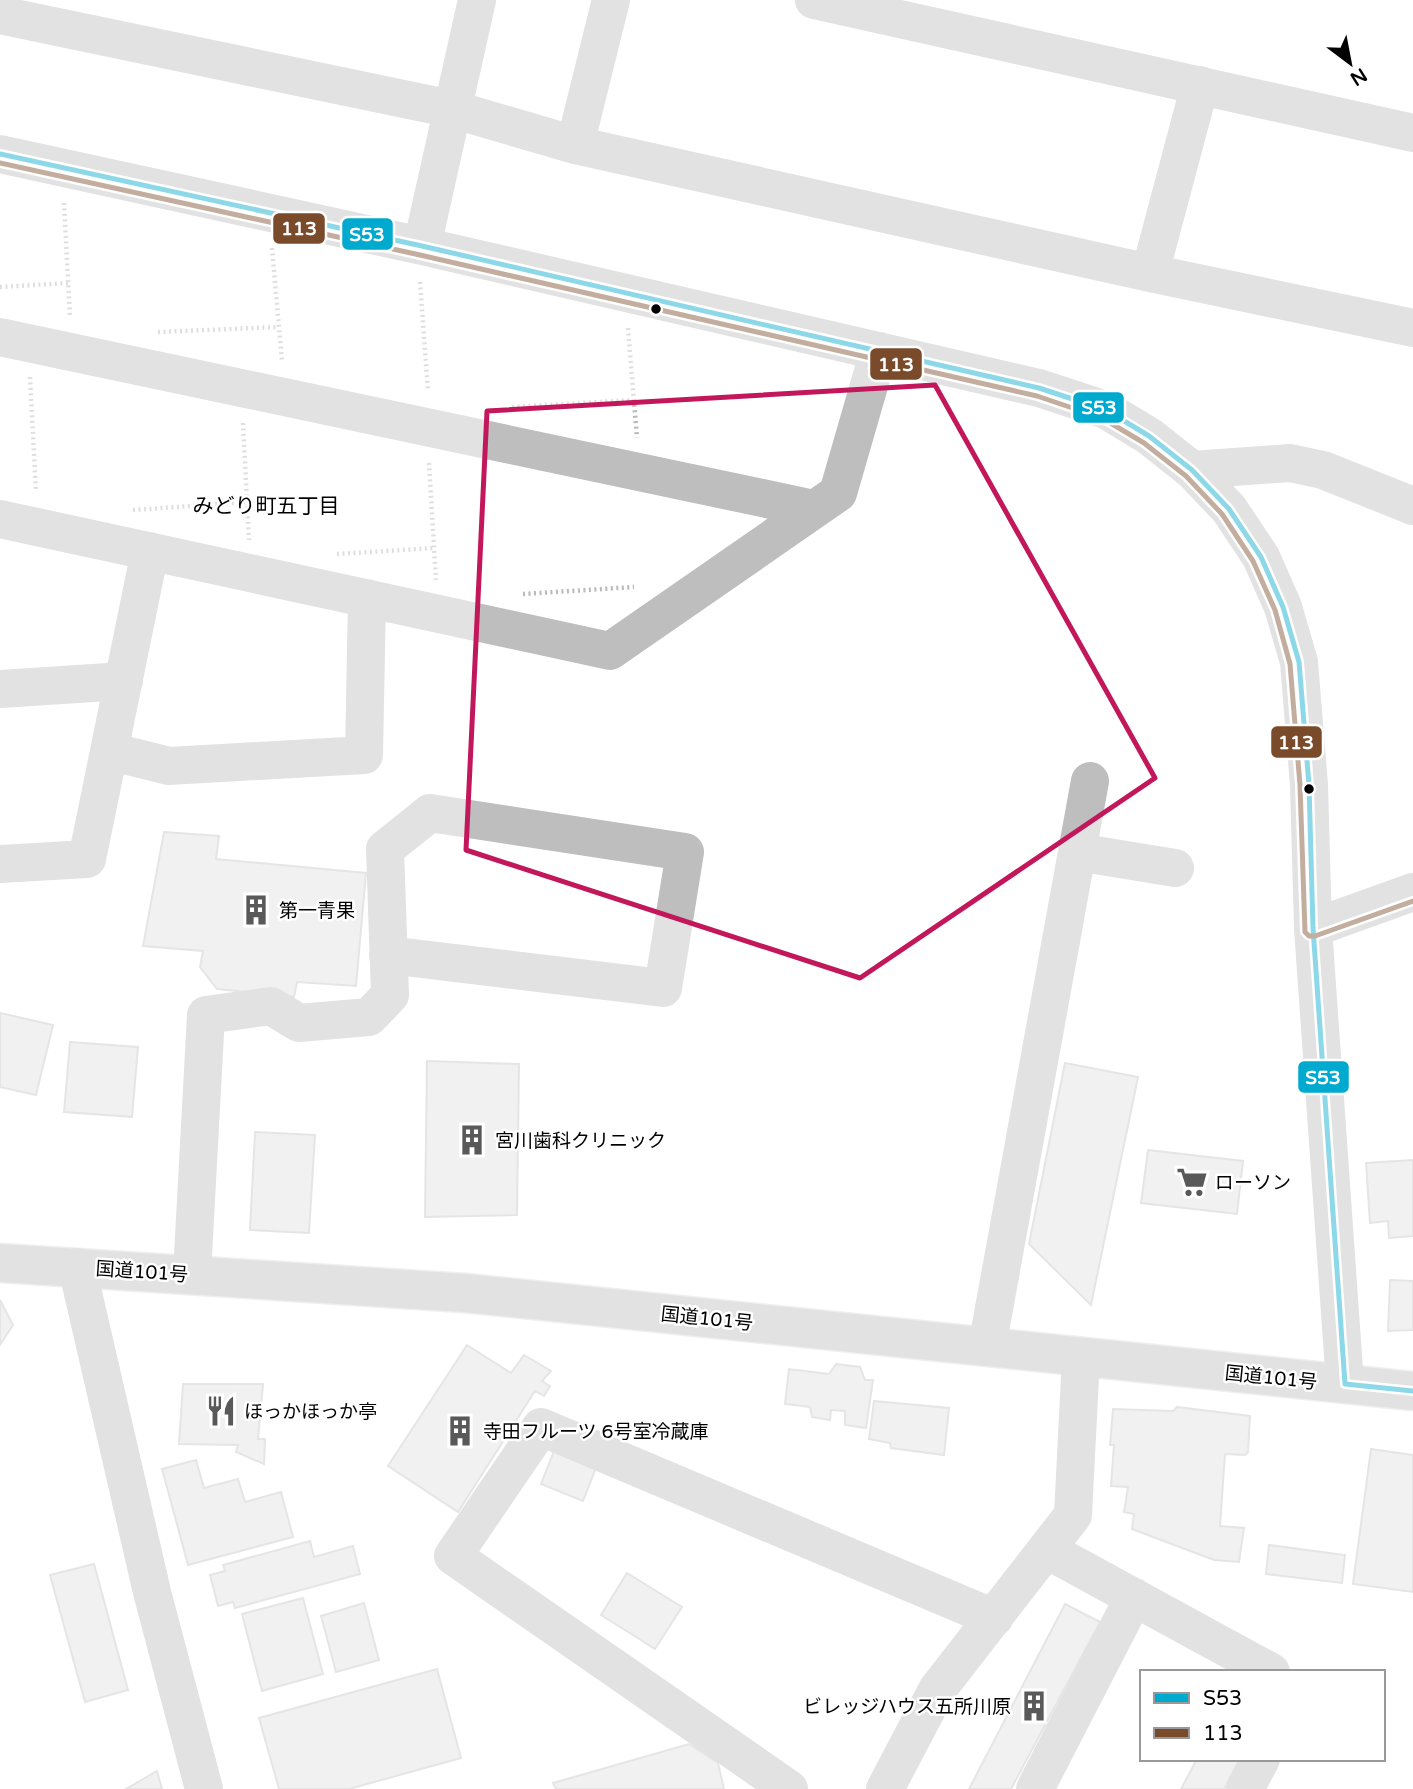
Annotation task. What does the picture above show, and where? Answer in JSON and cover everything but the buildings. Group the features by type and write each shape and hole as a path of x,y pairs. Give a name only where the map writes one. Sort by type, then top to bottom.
{"main road":[{"path":"421,262 477,0"},
{"path":"575,145 611,0"},
{"path":"814,0 1413,133"},
{"path":"0,15 452,108 575,145 1150,273 1413,328"},
{"path":"1150,273 1200,85"},
{"path":"0,155 421,262 879,351 1039,388 1106,410 1149,436 1192,470 1229,509 1261,558 1283,607 1299,662 1309,785 1313,929 1345,1384"},
{"path":"0,337 814,509"},
{"path":"0,519 610,651 838,493 879,351"},
{"path":"1192,470 1290,463 1323,470 1413,506"},
{"path":"0,864 87,859 150,551"},
{"path":"109,751 169,766 364,755 366,598"},
{"path":"0,689 124,681"},
{"path":"987,1347 1090,781"},
{"path":"192,1275 206,1015 271,1006 299,1023 369,1017 390,995 388,955 385,849 430,813 685,852 663,988 388,955"},
{"path":"1077,852 1175,868"},
{"path":"1313,929 1413,892"},
{"name":"国道101号","path":"0,1263 465,1293 1413,1391"},
{"path":"77,1267 152,1592 204,1789"},
{"path":"885,1789 937,1690 1073,1515 1081,1357"},
{"path":"789,1789 453,1556 541,1427 994,1618"},
{"path":"1047,1550 1267,1670"},
{"path":"1035,1789 1134,1597"},
{"path":"1245,1789 1260,1761"}],"path":[{"path":"64,200 70,323"},
{"path":"272,245 283,366"},
{"path":"421,262 429,399"},
{"path":"0,287 68,283"},
{"path":"628,324 637,439"},
{"path":"154,332 279,327"},
{"path":"29,370 37,503"},
{"path":"511,407 633,400"},
{"path":"242,415 250,548"},
{"path":"428,455 436,587"},
{"path":"122,511 247,502"},
{"path":"329,555 434,548"},
{"path":"516,594 634,587"}],"highlighted area":[{"path":"935,385 1155,778 860,978 466,850 487,411"}],"transit line":[{"name":"S53","path":"0,154 422,246 1039,388 1106,410 1149,436 1192,470 1229,509 1261,557 1283,607 1299,662 1309,785 1313,928 1345,1384 1413,1391"},
{"name":"113","path":"0,163 420,255 1037,396 1102,418 1144,443 1186,476 1222,514 1253,561 1275,610 1290,664 1300,785 1305,932 1309,936 1315,936 1413,901"}],"place":[{"name":"第一青果","path":"256,910"},
{"name":"宮川歯科クリニック","path":"472,1140"},
{"name":"ローソン","path":"1192,1182"},
{"name":"ほっかほっか亭","path":"221,1411"},
{"name":"寺田フルーツ 6号室冷蔵庫","path":"460,1431"},
{"name":"ビレッジハウス五所川原","path":"1034,1706"}],"district":[{"name":"みどり町五丁目","path":"266,506"}]}
